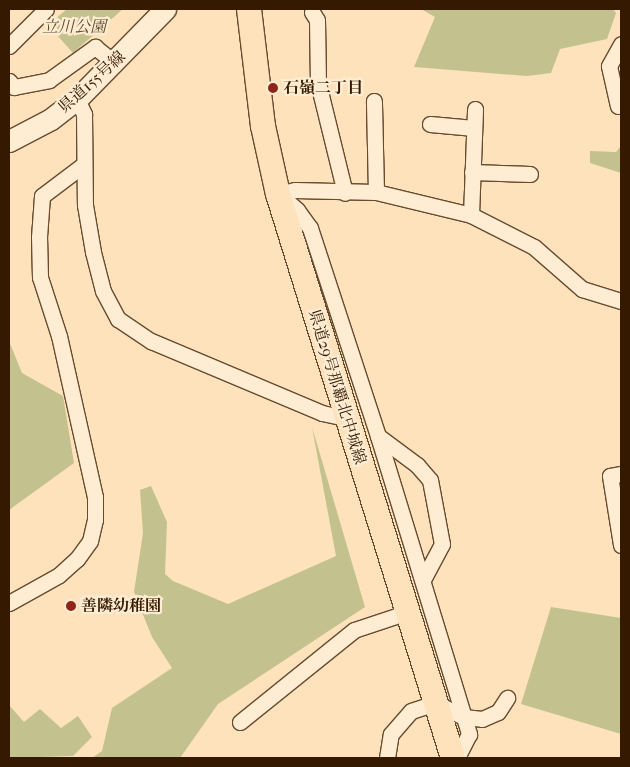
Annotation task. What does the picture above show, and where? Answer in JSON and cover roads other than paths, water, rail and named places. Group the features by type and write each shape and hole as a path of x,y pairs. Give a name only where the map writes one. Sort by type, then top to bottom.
{"main road":[{"name":"県道155号線","path":"9,141 51,119 77,99 115,63 165,9"},
{"name":"県道29号那覇北中城線","path":"249,9 263,126 278,194 453,758"}],"street":[{"path":"9,46 46,9"},
{"path":"312,12 317,20 318,83 344,193"},
{"path":"618,106 609,66 621,44"},
{"path":"9,81 14,87 49,80 95,47 115,63"},
{"path":"77,99 84,114 83,165 85,205 93,252 103,292 118,320 151,341 322,413 346,418"},
{"path":"374,101 376,192"},
{"path":"471,216 475,110"},
{"path":"430,124 474,128"},
{"path":"9,603 59,575 77,559 90,541 95,520 95,497 59,336 40,277 39,238 42,196 83,165"},
{"path":"472,172 530,174"},
{"path":"278,194 295,190 344,193 376,192 471,216 534,248 582,289 621,301"},
{"path":"278,194 297,210 310,228 378,436 469,734 457,758"},
{"path":"378,436 418,465 430,480 442,544 423,579"},
{"path":"621,474 610,476 621,545"},
{"path":"240,722 354,630 408,612"},
{"path":"387,758 391,734 412,710 436,703 464,717 482,719 498,712 507,698"}],"place":[{"name":"石嶺二丁目","path":"273,88"},
{"name":"善隣幼稚園","path":"71,606"}],"park label":[{"name":"立川公園","path":"74,27"}]}
